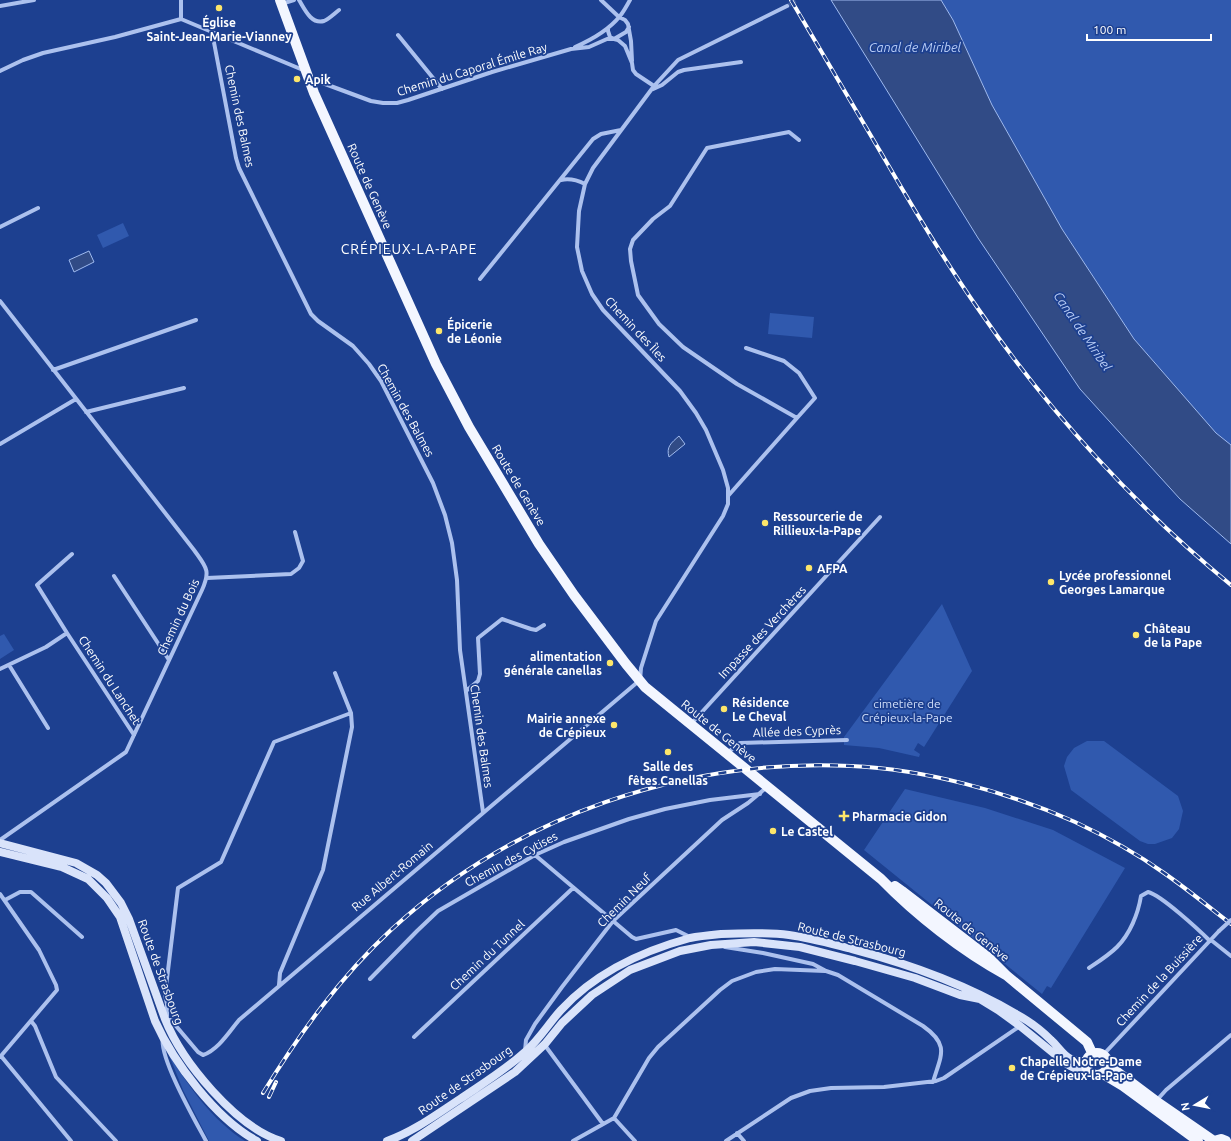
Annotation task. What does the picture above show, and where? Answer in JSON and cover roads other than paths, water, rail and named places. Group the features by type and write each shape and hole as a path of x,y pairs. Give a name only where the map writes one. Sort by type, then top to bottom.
{"main road":[{"name":"Route de Genève","path":"281,2 308,76 436,364 469,427 539,544 565,583 626,664 646,687 727,754 764,791 881,879 902,891 984,953 1006,975 1087,1042 1093,1060 1093,1075 1100,1075 1106,1070 1107,1059 1093,1060"},
{"name":"Route de Strasbourg","path":"0,841 76,863 97,875 106,883 121,903 129,919 170,1031 177,1044 218,1097 237,1115 260,1131 282,1141"},
{"name":"Route de Strasbourg","path":"0,852 62,867 88,879 107,898 120,918 155,1021 176,1060 226,1120 257,1141"},
{"name":"Route de Strasbourg","path":"387,1141 431,1118 503,1070 525,1052 540,1037 561,1010 579,992 600,977 639,955 692,938 755,933 790,936 871,954 913,967 991,999 1023,1022 1068,1065 1074,1068 1093,1060"},
{"name":"Route de Strasbourg","path":"412,1141 516,1072 545,1044 562,1023 592,995 630,970 680,951 712,945 754,942 800,947 915,978 960,995 980,999 998,1010 1023,1022"},
{"path":"155,1021 166,1019"},
{"name":"Route de Genève","path":"1106,1070 1156,1101 1214,1141"},
{"name":"Route de Genève","path":"1106,1070 1123,1086 1198,1141"},
{"path":"1214,1141 1221,1139 1226,1141"}],"street":[{"path":"0,6 34,0"},
{"path":"0,71 23,60 43,53 115,37 181,19 181,0"},
{"path":"281,2 294,0"},
{"path":"299,0 308,14 313,19 318,21 324,21 339,10"},
{"path":"601,0 619,17 625,20 629,26 633,70 636,74 654,86"},
{"name":"Chemin du Caporal Émile Ray","path":"181,19 317,81 372,100 383,103 397,103 492,72 571,49 592,39 608,28 619,17 630,0"},
{"name":"Chemin des Îles","path":"640,680 641,668 656,621 723,516 728,504 728,488 723,470 706,430 696,412 680,391 603,310 592,294 582,271 577,247 579,211 585,184 593,168 654,86 678,60 787,6"},
{"path":"614,38 626,32 629,26"},
{"path":"608,28 610,37 618,40 625,46 632,63"},
{"name":"Chemin des Balmes","path":"212,32 239,168 306,307 318,321 353,346 377,375 433,483 446,515 457,580 460,650 483,812"},
{"path":"398,35 442,89"},
{"name":"Chemin du Caporal Émile Ray","path":"571,49 589,47 607,39 614,38"},
{"path":"651,90 662,86 678,72 684,70 741,62"},
{"path":"480,279 593,139 601,134 621,130"},
{"path":"797,418 737,384 683,347 658,324 638,295 630,249 633,240 653,219 670,206 707,148 789,132 799,140"},
{"path":"560,180 568,178 575,179 585,184"},
{"path":"0,227 38,208"},
{"name":"Chemin du Bois","path":"0,301 203,562 207,572 207,578 126,752 0,841"},
{"path":"53,370 196,320"},
{"path":"728,496 815,398 799,373 784,361 746,348"},
{"path":"86,412 184,388"},
{"path":"0,444 76,399"},
{"name":"Impasse des Verchères","path":"691,724 880,517"},
{"path":"207,578 291,574 299,568 303,561 295,532"},
{"path":"67,633 37,586 72,554"},
{"path":"114,576 169,660"},
{"path":"466,691 478,681 480,674 478,638 502,619 536,630 544,625"},
{"name":"Chemin du Lanchet","path":"0,669 46,647 67,633 134,735"},
{"path":"9,665 48,728"},
{"path":"279,986 280,973 323,870 352,727 351,713 335,673"},
{"name":"Rue Albert-Romain","path":"166,1019 171,1020 198,1052 203,1055 208,1053 216,1047 239,1020 640,680"},
{"path":"166,1019 167,1004 165,995 178,888 221,862 274,742 351,713"},
{"name":"Allée des Cyprès","path":"727,754 740,743 848,740"},
{"name":"Chemin des Cytises","path":"370,980 438,911 535,855 564,842 629,819 665,809 764,791"},
{"name":"Chemin Neuf","path":"525,1052 526,1040 535,1024 613,921 722,820 764,791"},
{"path":"535,855 632,937 636,939 676,930 692,938"},
{"name":"Chemin du Tunnel","path":"414,1037 573,888"},
{"path":"5,900 20,892 31,892 82,937"},
{"path":"1089,968 1117,947 1128,933 1138,911 1141,896 1148,892 1157,896 1231,956"},
{"path":"0,894 39,950 57,990 1,1056 70,1141"},
{"name":"Chemin de la Buissière","path":"1093,1060 1231,920"},
{"path":"712,945 763,953 813,964 838,975 933,1033 939,1040 942,1052 933,1082"},
{"path":"573,1141 614,1118 649,1058 658,1047 732,980 756,972 775,970 826,971"},
{"path":"31,1021 35,1026 56,1077 116,1141"},
{"path":"726,1141 791,1098 810,1091 831,1088 884,1087 933,1082 944,1078 1023,1022"},
{"path":"1156,1101 1166,1090 1231,1035"},
{"path":"163,1037 162,1042 166,1060 182,1096 206,1141"},
{"path":"540,1037 603,1124"},
{"path":"614,1118 635,1141"},
{"path":"737,1133 744,1141"}],"water":[{"name":"Canal de Miribel","path":"831,0 941,0 953,20 992,105 1062,229 1134,339 1216,433 1231,445 1231,544 1180,499 1080,389 978,238"},
{"path":"89,251 94,262 74,272 69,260"},
{"path":"679,436 685,444 669,457 668,450 670,445"}],"tunnel":[{"path":"787,6 797,0"}],"railway":[{"path":"791,0 932,238 1006,348 1064,421 1128,491 1162,524 1231,585"},
{"path":"263,1093 306,1027 355,966 392,929 440,889 492,855 548,826 605,802 665,784 727,772 789,766 851,766 879,768 936,777 994,792 1049,811 1098,833 1120,845 1173,879 1231,924"},
{"path":"269,1097 276,1082"}],"place":[{"name":"Église Saint-Jean-Marie-Vianney","path":"219,8"},
{"name":"Apik","path":"297,79"},
{"name":"Épicerie de Léonie","path":"439,331"},
{"name":"Ressourcerie de Rillieux-la-Pape","path":"765,523"},
{"name":"AFPA","path":"809,568"},
{"name":"Lycée professionnel Georges Lamarque","path":"1051,582"},
{"name":"Château de la Pape","path":"1136,635"},
{"name":"alimentation générale canellas","path":"610,663"},
{"name":"Résidence Le Cheval","path":"724,709"},
{"name":"Mairie annexe de Crépieux","path":"614,725"},
{"name":"Salle des fêtes Canellas","path":"668,752"},
{"name":"Pharmacie Gidon","path":"844,816"},
{"name":"Le Castel","path":"773,831"},
{"name":"Chapelle Notre-Dame de Crépieux-la-Pape","path":"1012,1068"}],"district":[{"name":"CRÉPIEUX-LA-PAPE","path":"409,249"}],"park label":[{"name":"cimetière de Crépieux-la-Pape","path":"907,710"}]}
